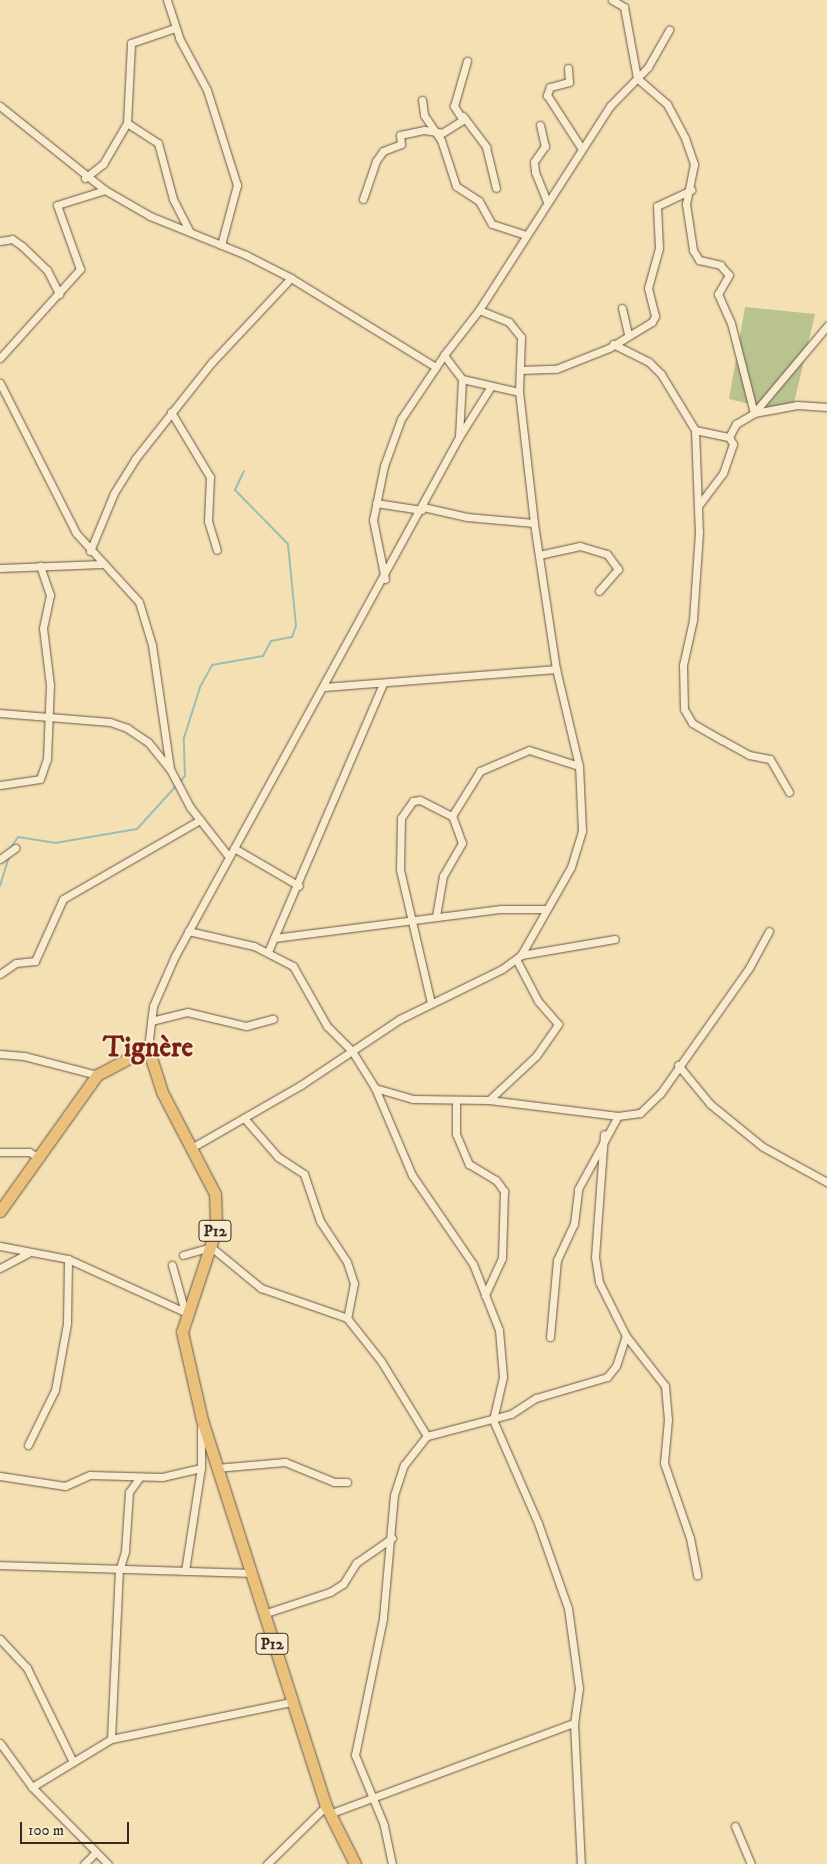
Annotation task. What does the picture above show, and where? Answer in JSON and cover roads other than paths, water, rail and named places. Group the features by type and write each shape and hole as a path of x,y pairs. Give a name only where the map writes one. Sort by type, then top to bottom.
{"main road":[{"path":"0,1211 40,1158 97,1075 148,1048"},
{"name":"P12","path":"148,1048 162,1092 193,1147 214,1194 216,1230 211,1247 184,1312 182,1332 202,1420 327,1810 354,1864"}],"street":[{"path":"167,0 175,28 207,90 237,185 222,244"},
{"path":"612,0 624,7 637,78 675,115 694,164 691,190 686,204 693,250 699,260 720,265 729,275 718,294 731,322 754,413"},
{"path":"85,178 104,164 127,123 128,46 135,40 175,28"},
{"path":"385,579 377,549 376,503 398,426 434,366 479,310 620,91 637,78 669,30"},
{"path":"467,61 454,106 486,147 496,188"},
{"path":"568,68 569,82 550,87 547,95 582,149"},
{"path":"422,100 424,115 436,132 456,186 480,201 492,224 526,235"},
{"path":"0,106 85,178 105,190 190,232 222,244 291,278 434,366"},
{"path":"363,199 383,151 401,144 400,135 409,131 436,132 458,127 463,120 460,114"},
{"path":"127,123 158,143 173,199 190,232"},
{"path":"540,125 545,146 534,162 535,172 548,202"},
{"path":"0,358 59,294 81,266 57,205 105,190"},
{"path":"520,370 556,369 613,344 649,324 655,316 648,288 659,248 657,206 691,190"},
{"path":"0,241 12,239 22,246 48,270 59,294"},
{"path":"90,551 114,493 171,412 291,278"},
{"path":"622,308 628,334"},
{"path":"479,310 519,331 519,392 534,522 556,669 579,766 582,831 571,866 518,957"},
{"path":"729,437 736,424 754,413 827,326"},
{"path":"613,344 649,362 661,374 695,430 699,505 694,620 684,665 684,710 692,723 722,740 749,755 770,758 788,792"},
{"path":"444,355 462,379 490,388 519,392"},
{"path":"459,437 462,379"},
{"path":"0,383 76,533 90,551 139,602 152,645 170,769"},
{"path":"148,1048 153,1006 188,931 385,579 459,437 490,388"},
{"path":"754,413 797,405 827,407"},
{"path":"171,412 210,476 208,521 217,550"},
{"path":"695,430 729,437 733,444 729,461 699,505"},
{"path":"376,503 422,508 467,517 534,522"},
{"path":"539,555 580,546 614,559 618,569 598,591"},
{"path":"0,568 102,564"},
{"path":"0,785 40,779 47,759 50,685 43,628 50,595 40,566"},
{"path":"324,687 383,684 556,669"},
{"path":"268,952 299,886 383,684"},
{"path":"0,713 48,720 110,722 127,728 148,742 170,769 200,820 229,857"},
{"path":"452,816 480,771 502,759 531,749 579,766"},
{"path":"431,1003 400,870 401,818 413,801 420,800 452,816 462,843 443,876 436,916"},
{"path":"0,974 16,963 35,961 63,899 200,820"},
{"path":"0,859 15,848"},
{"path":"234,848 299,886"},
{"path":"274,938 500,909 545,910"},
{"path":"188,931 268,952 294,966 327,1026 352,1051 375,1088 412,1175 474,1264 499,1330 503,1377 493,1420 538,1523 568,1608 579,1688 574,1723 581,1864"},
{"path":"375,1088 413,1099 489,1100 618,1116 640,1112 660,1094 678,1065 749,968 769,931"},
{"path":"193,1147 244,1118 431,1003 518,957 615,939"},
{"path":"489,1100 536,1056 558,1024 538,1001 518,957"},
{"path":"152,1022 187,1012 246,1026 273,1019"},
{"path":"0,1054 24,1056 97,1075"},
{"path":"678,1065 710,1104 763,1148 827,1182"},
{"path":"456,1100 456,1134 469,1164 496,1180 504,1191 502,1258 485,1295"},
{"path":"550,1337 557,1260 574,1224 578,1189 604,1134 618,1116"},
{"path":"244,1118 278,1158 304,1174 320,1221 346,1262 354,1283 347,1318"},
{"path":"604,1134 595,1256 599,1282 626,1336 664,1386 668,1419 664,1463 690,1538 697,1575"},
{"path":"0,1152 29,1152 40,1158"},
{"path":"0,1246 68,1259 184,1312"},
{"path":"183,1255 211,1247 261,1288 347,1318 381,1361 427,1436"},
{"path":"0,1268 30,1252"},
{"path":"28,1445 55,1390 67,1323 68,1259"},
{"path":"172,1266 184,1312"},
{"path":"392,1864 384,1825 371,1799 355,1755 383,1618 392,1538 394,1495 404,1465 427,1436 493,1420 536,1398 607,1377 626,1336"},
{"path":"184,1571 201,1468 202,1420"},
{"path":"216,1468 285,1462 334,1482 347,1482"},
{"path":"0,1476 53,1486 65,1486 90,1475 139,1478 186,1474 201,1468"},
{"path":"111,1739 119,1571 125,1551 129,1492 139,1478"},
{"path":"263,1614 330,1592 343,1584 356,1563 392,1538"},
{"path":"0,1565 119,1571 250,1573"},
{"path":"0,1639 28,1668 72,1760"},
{"path":"32,1787 72,1760 111,1739 291,1702"},
{"path":"267,1864 327,1810 371,1799 574,1723"},
{"path":"0,1743 32,1787 94,1854 108,1864"},
{"path":"735,1826 751,1864"},
{"path":"84,1864 94,1854"}],"waterway":[{"path":"179,783 185,776 184,738 200,687 212,665 263,656 271,641 292,637 296,626 288,544 235,490 244,471"},
{"path":"10,849 18,837 55,843 137,829 176,786"},
{"path":"0,886 10,854"}],"district":[{"name":"Tignère","path":"148,1048"}]}
